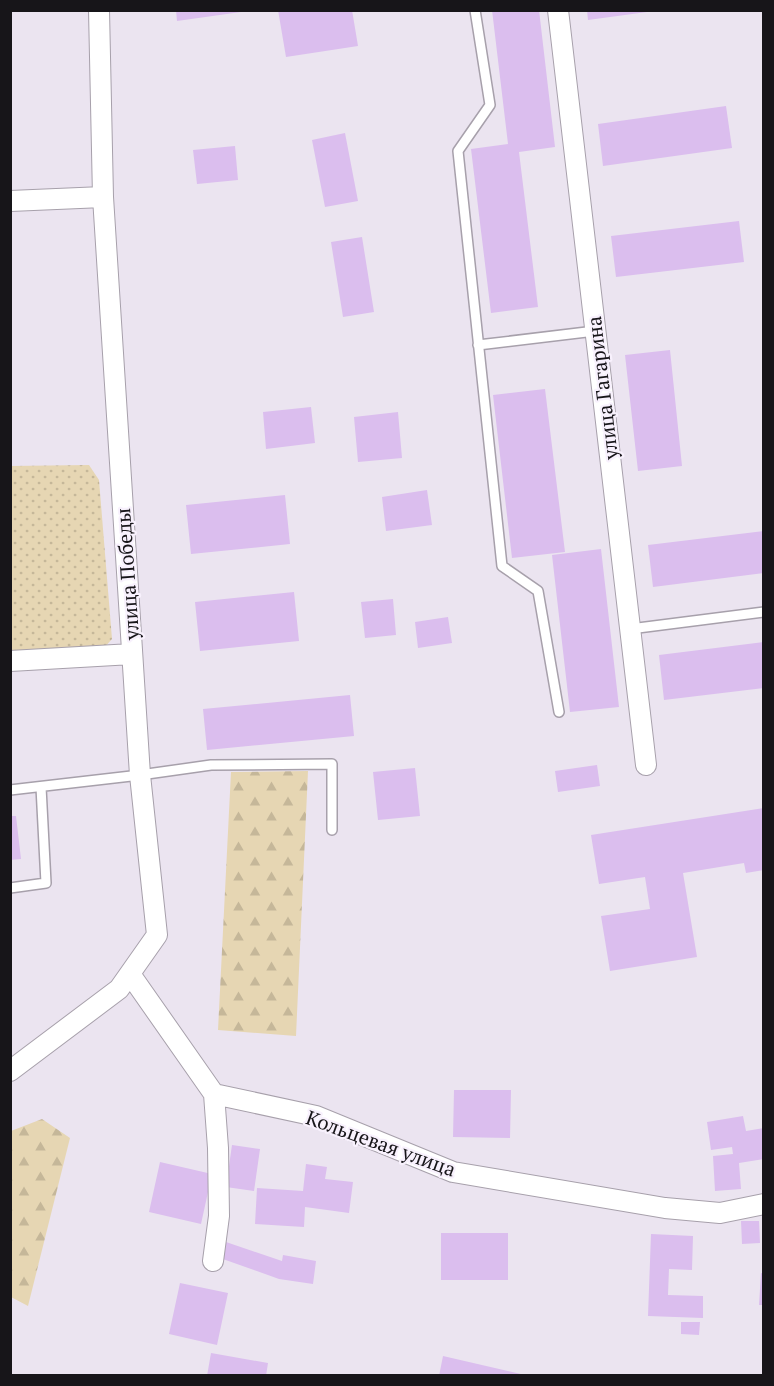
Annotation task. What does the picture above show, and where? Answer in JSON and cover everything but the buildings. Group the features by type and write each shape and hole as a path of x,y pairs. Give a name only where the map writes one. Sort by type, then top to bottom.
{"street":[{"name":"улица Победы","path":"10,1071 119,989 157,936 140,775 103,197 99,10"},
{"name":"улица Гагарина","path":"558,10 646,765"},
{"path":"10,201 103,197"},
{"path":"10,661 132,654"},
{"path":"130,974 214,1094 219,1216 213,1261"},
{"name":"Кольцевая улица","path":"214,1094 316,1116 453,1172 676,1209 720,1213 764,1204"}],"lane":[{"path":"475,10 490,105 458,151 501,566 538,591 559,712"},
{"path":"478,345 595,332"},
{"path":"630,629 764,612"},
{"path":"10,790 211,765 332,764 332,830"},
{"path":"10,888 46,883 41,787"}],"green space":[{"path":"89,465 99,480 112,639 104,648 11,652 10,466"},
{"path":"308,771 296,1036 218,1030 231,772"},
{"path":"42,1119 70,1138 28,1306 11,1297 11,1131"}]}
